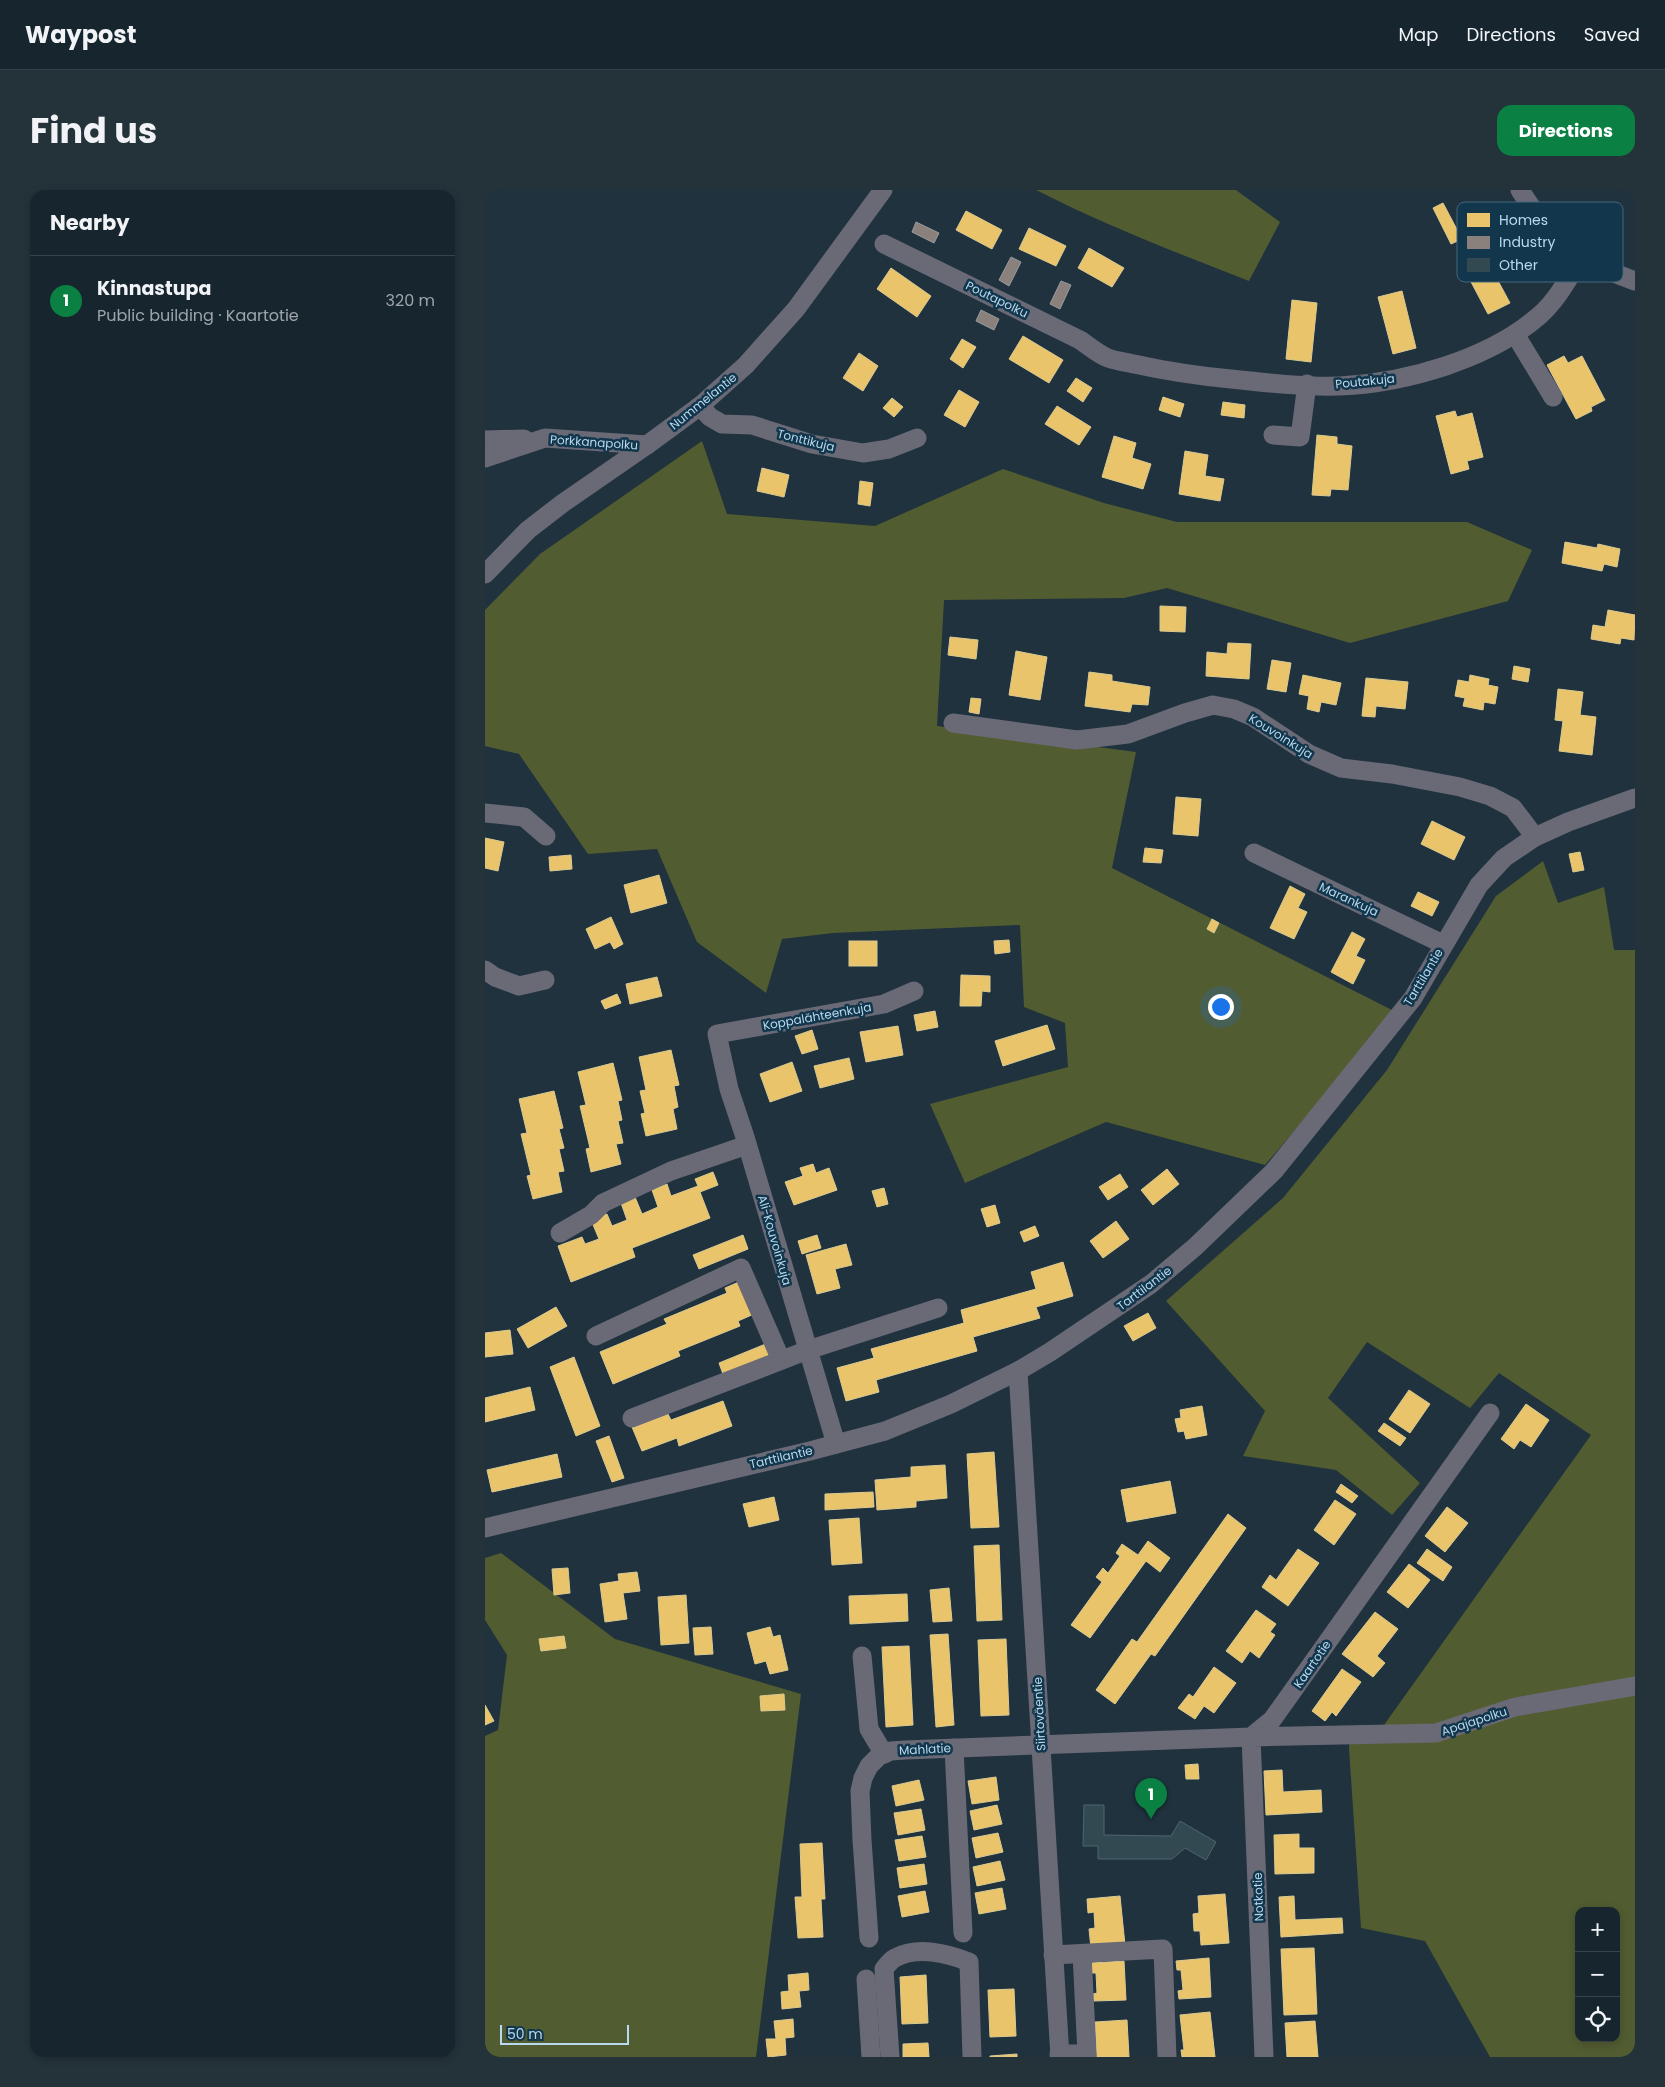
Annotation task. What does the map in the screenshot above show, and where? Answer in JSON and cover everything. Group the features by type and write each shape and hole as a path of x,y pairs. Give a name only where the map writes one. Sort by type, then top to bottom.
{"street":[{"name":"Nummelantie","path":"485,574 528,530 700,406 746,365 796,309 883,190"},
{"path":"1520,190 1528,202"},
{"name":"Poutapolku","path":"884,244 1080,340 1109,358"},
{"path":"1623,277 1635,282"},
{"name":"Poutakuja","path":"1109,358 1156,369 1204,376 1339,386 1381,382 1417,374 1483,351 1515,334 1552,303 1566,282"},
{"path":"1515,334 1553,398"},
{"path":"1273,434 1300,437 1307,384"},
{"name":"Tonttikuja","path":"700,406 709,417 721,424 752,425 812,444 863,453 889,448 917,438"},
{"path":"485,440 545,438"},
{"name":"Porkkanapolku","path":"485,458 545,438 647,445"},
{"name":"Kouvoinkuja","path":"953,723 1077,740 1128,734 1185,713 1213,706 1234,708 1253,717 1309,754 1341,768 1392,774 1460,787 1490,796 1513,808 1535,837"},
{"name":"Tarttilantie","path":"485,1528 885,1431 951,1404 1018,1371 1106,1316 1151,1284 1195,1247 1274,1171 1413,998 1479,885 1504,858 1535,837 1568,822 1635,798"},
{"path":"485,813 524,817 546,836"},
{"name":"Marankuja","path":"1254,854 1443,944"},
{"path":"485,970 495,978 519,986 545,980"},
{"name":"Koppalähteenkuja","path":"717,1034 883,1004 914,991"},
{"name":"Ali-Kouvoinkuja","path":"717,1034 729,1089 836,1444"},
{"path":"559,1234 591,1215 603,1203 671,1171 747,1146"},
{"path":"596,1336 741,1268 781,1360"},
{"path":"632,1418 807,1350 938,1308"},
{"name":"Siirtoväentie","path":"1018,1371 1060,2056"},
{"name":"Kaartotie","path":"1251,1737 1272,1720 1490,1413"},
{"path":"862,1656 869,1728 884,1754"},
{"name":"Apajapolku","path":"1251,1737 1436,1733 1515,1707 1635,1686"},
{"path":"1040,1744 1251,1737"},
{"name":"Notkotie","path":"1251,1737 1264,2057"},
{"name":"Mahlatie","path":"869,1938 860,1791 863,1778 869,1766 879,1756 898,1750 1040,1744"},
{"path":"954,1748 963,1933"},
{"path":"1053,1955 1163,1949 1167,2057"},
{"path":"890,2057 884,1969 893,1958 910,1953 924,1952 950,1955 969,1962 972,2057"},
{"path":"1060,2056 1087,2054 1083,1954"},
{"path":"866,1979 871,2057"}],"green space":[{"path":"1036,190 1236,190 1280,222 1249,281 1115,227"},
{"path":"702,441 727,514 875,526 1003,469 1104,503 1177,522 1467,522 1532,550 1508,601 1350,643 1167,588 1124,598 944,600 937,726 1136,752 1112,868 1392,1010 1363,1050 1265,1165 1106,1122 965,1183 930,1104 1068,1067 1065,1023 1024,1007 1020,925 833,933 782,939 766,993 697,942 657,849 588,854 519,754 485,746 485,610 540,554"},
{"path":"1543,861 1558,903 1604,887 1614,950 1635,950 1635,2057 1490,2057 1425,1941 1361,1928 1349,1748 1351,1726 1384,1725 1591,1435 1499,1373 1470,1408 1367,1342 1328,1398 1420,1483 1392,1515 1336,1470 1243,1456 1265,1411 1166,1301 1283,1198 1387,1070 1496,896"},
{"path":"501,1553 615,1639 801,1694 756,2057 485,2057 485,1736 498,1730 507,1655 485,1620 485,1558"}],"building: Homes":[{"path":"1443,203 1457,230 1457,241 1451,244 1433,208"},
{"path":"966,211 1002,230 992,249 956,230"},
{"path":"1029,228 1066,246 1056,266 1019,249"},
{"path":"1089,248 1124,268 1112,287 1078,268"},
{"path":"891,268 931,296 917,317 877,289"},
{"path":"1471,282 1499,282 1510,303 1488,314"},
{"path":"1402,291 1416,348 1393,354 1378,297"},
{"path":"1292,300 1317,303 1311,362 1286,359"},
{"path":"1023,336 1063,360 1049,383 1009,359"},
{"path":"962,339 976,347 963,368 950,359"},
{"path":"859,353 878,366 863,391 843,378"},
{"path":"1564,356 1568,363 1582,356 1605,400 1591,407 1592,411 1576,419 1547,365"},
{"path":"1076,378 1092,388 1083,402 1067,391"},
{"path":"959,390 979,402 965,427 944,415"},
{"path":"1163,397 1184,404 1180,417 1159,410"},
{"path":"892,398 903,407 894,417 883,408"},
{"path":"1223,402 1245,405 1244,418 1221,415"},
{"path":"1057,406 1091,427 1079,445 1045,424"},
{"path":"1455,411 1457,417 1472,413 1483,457 1467,461 1469,469 1451,474 1436,416"},
{"path":"1317,435 1337,437 1337,444 1352,446 1348,490 1331,489 1330,496 1312,495"},
{"path":"1114,436 1136,443 1132,458 1151,464 1143,489 1102,477"},
{"path":"1185,451 1208,455 1205,476 1224,479 1220,501 1179,494"},
{"path":"762,468 789,475 784,497 757,491"},
{"path":"860,481 873,483 870,506 858,504"},
{"path":"1565,542 1597,548 1598,544 1620,549 1617,567 1604,564 1602,571 1562,563"},
{"path":"1160,606 1186,607 1185,632 1160,631"},
{"path":"1608,610 1635,615 1634,640 1621,638 1620,644 1591,639 1593,625 1605,627"},
{"path":"950,637 978,640 976,659 948,655"},
{"path":"1228,643 1251,644 1249,679 1206,676 1207,652 1227,654"},
{"path":"1016,651 1047,657 1040,700 1009,695"},
{"path":"1272,660 1291,663 1286,692 1267,689"},
{"path":"1514,666 1530,669 1528,682 1512,679"},
{"path":"1089,672 1112,675 1112,681 1150,687 1148,705 1132,704 1130,712 1085,706"},
{"path":"1303,675 1341,683 1336,705 1321,702 1319,712 1307,709 1309,696 1299,694"},
{"path":"1470,675 1489,679 1488,685 1498,687 1495,704 1484,702 1483,710 1463,706 1465,698 1455,696 1458,680 1469,682"},
{"path":"1366,678 1408,682 1405,709 1376,706 1375,717 1362,716"},
{"path":"1558,689 1583,692 1580,715 1596,717 1592,755 1559,751 1563,721 1555,720"},
{"path":"971,698 981,699 979,714 969,712"},
{"path":"1176,797 1201,799 1198,836 1173,834"},
{"path":"1432,821 1465,837 1454,860 1421,844"},
{"path":"485,838 504,842 498,871 485,868"},
{"path":"1145,848 1163,850 1161,863 1143,862"},
{"path":"1580,852 1584,870 1573,872 1569,854"},
{"path":"571,855 572,869 550,871 549,857"},
{"path":"659,875 667,903 631,913 624,885"},
{"path":"1290,886 1305,894 1298,908 1307,912 1294,939 1270,928"},
{"path":"1418,892 1439,902 1432,916 1411,906"},
{"path":"611,917 623,944 614,949 610,942 595,949 586,929"},
{"path":"1212,919 1219,923 1214,933 1207,929"},
{"path":"1352,932 1365,939 1356,956 1365,960 1353,984 1331,972"},
{"path":"1009,940 1010,952 995,954 994,941"},
{"path":"849,941 877,941 877,966 849,966"},
{"path":"961,975 990,976 990,992 982,991 981,1006 960,1006"},
{"path":"657,977 662,996 630,1004 626,984"},
{"path":"617,994 621,1003 605,1009 601,1001"},
{"path":"935,1011 938,1027 917,1031 914,1015"},
{"path":"1047,1025 1055,1049 1003,1066 995,1041"},
{"path":"898,1026 903,1055 866,1062 860,1032"},
{"path":"812,1030 818,1049 802,1054 795,1036"},
{"path":"671,1050 679,1085 674,1086 678,1107 673,1109 677,1129 646,1136 641,1114 645,1113 640,1091 646,1090 639,1057"},
{"path":"849,1058 854,1079 820,1088 814,1066"},
{"path":"792,1062 802,1091 770,1102 760,1074"},
{"path":"613,1063 622,1100 618,1101 622,1120 618,1121 623,1143 616,1144 621,1164 591,1172 586,1149 590,1148 580,1106 586,1105 578,1072"},
{"path":"554,1091 563,1128 559,1129 564,1148 559,1149 564,1171 558,1172 562,1192 533,1199 527,1176 531,1175 521,1134 527,1133 519,1099"},
{"path":"813,1164 816,1173 829,1168 837,1190 794,1205 785,1182 803,1176 800,1168"},
{"path":"1167,1169 1179,1184 1153,1205 1141,1190"},
{"path":"713,1172 718,1185 700,1192 710,1218 632,1248 635,1257 571,1282 558,1246 582,1237 585,1244 599,1239 591,1220 607,1214 612,1226 627,1220 621,1203 635,1197 642,1214 658,1207 652,1190 667,1184 671,1196 698,1186 695,1179"},
{"path":"1120,1174 1128,1187 1108,1200 1099,1187"},
{"path":"884,1188 888,1204 877,1207 872,1191"},
{"path":"995,1205 1000,1223 987,1227 981,1209"},
{"path":"1116,1221 1129,1239 1103,1258 1090,1241"},
{"path":"1035,1226 1039,1236 1024,1242 1020,1232"},
{"path":"743,1235 748,1249 699,1269 693,1255"},
{"path":"817,1235 821,1248 802,1254 798,1241"},
{"path":"846,1244 852,1265 835,1269 840,1288 817,1294 806,1255"},
{"path":"1063,1262 1073,1296 1036,1307 1040,1318 973,1337 977,1351 876,1380 879,1392 846,1401 837,1368 874,1358 871,1349 964,1323 961,1310 1036,1289 1031,1272"},
{"path":"741,1281 754,1314 738,1321 740,1326 678,1351 680,1356 613,1384 600,1352 667,1324 664,1319 727,1293 725,1288"},
{"path":"556,1307 567,1326 528,1348 517,1329"},
{"path":"1148,1313 1156,1328 1133,1341 1124,1326"},
{"path":"510,1330 513,1354 485,1357 485,1333"},
{"path":"768,1343 773,1356 724,1377 719,1363"},
{"path":"574,1357 600,1426 576,1436 550,1367"},
{"path":"530,1387 535,1410 485,1422 485,1398"},
{"path":"1409,1390 1430,1404 1410,1433 1389,1419"},
{"path":"723,1401 732,1426 679,1446 677,1438 642,1451 632,1427 668,1414 671,1420"},
{"path":"1526,1404 1549,1420 1531,1447 1520,1440 1514,1449 1501,1439"},
{"path":"1202,1406 1207,1435 1186,1439 1184,1431 1178,1432 1175,1419 1181,1418 1180,1410"},
{"path":"1384,1423 1406,1438 1400,1446 1378,1431"},
{"path":"609,1436 624,1478 612,1482 596,1441"},
{"path":"994,1452 999,1527 971,1528 967,1454"},
{"path":"557,1454 562,1477 492,1492 487,1470"},
{"path":"945,1465 947,1498 916,1501 916,1507 877,1510 875,1480 911,1477 911,1467"},
{"path":"1170,1481 1176,1513 1127,1522 1121,1490"},
{"path":"1341,1484 1358,1496 1352,1503 1336,1492"},
{"path":"873,1492 874,1507 825,1510 825,1494"},
{"path":"774,1497 779,1520 749,1527 743,1504"},
{"path":"1335,1500 1356,1514 1334,1545 1314,1530"},
{"path":"1447,1507 1468,1523 1445,1552 1425,1536"},
{"path":"1228,1514 1246,1528 1155,1656 1151,1654 1115,1704 1096,1690 1132,1639 1137,1642"},
{"path":"859,1518 862,1563 832,1565 829,1520"},
{"path":"1148,1541 1170,1558 1160,1572 1146,1561 1090,1638 1071,1625 1102,1582 1096,1577 1103,1568 1108,1573 1120,1556 1116,1553 1122,1544 1138,1555"},
{"path":"999,1545 1002,1620 977,1621 974,1546"},
{"path":"1298,1549 1319,1563 1288,1606 1262,1587 1270,1575 1276,1580"},
{"path":"1427,1549 1452,1567 1443,1581 1417,1563"},
{"path":"1409,1564 1430,1580 1408,1608 1387,1592"},
{"path":"568,1568 570,1593 554,1595 552,1569"},
{"path":"637,1572 640,1591 623,1593 627,1619 605,1622 600,1584 619,1581 618,1574"},
{"path":"949,1588 952,1621 933,1622 930,1590"},
{"path":"907,1594 908,1621 850,1624 849,1596"},
{"path":"686,1595 689,1643 661,1645 658,1597"},
{"path":"1256,1610 1276,1624 1270,1632 1275,1635 1259,1658 1250,1651 1242,1663 1226,1651"},
{"path":"1375,1612 1398,1629 1377,1656 1385,1663 1373,1677 1342,1654"},
{"path":"711,1627 713,1654 695,1655 693,1628"},
{"path":"770,1627 773,1637 780,1635 788,1670 770,1674 766,1661 755,1664 747,1633"},
{"path":"948,1634 954,1725 936,1727 930,1635"},
{"path":"564,1636 566,1648 541,1651 539,1639"},
{"path":"1006,1639 1009,1715 981,1716 978,1640"},
{"path":"909,1646 913,1725 886,1727 882,1647"},
{"path":"1214,1667 1236,1683 1214,1713 1204,1706 1195,1719 1178,1708 1189,1694 1193,1697"},
{"path":"1342,1669 1361,1682 1336,1716 1332,1712 1325,1721 1312,1711"},
{"path":"784,1694 785,1710 761,1711 760,1696"},
{"path":"485,1705 494,1721 485,1725"},
{"path":"1198,1764 1199,1779 1186,1779 1185,1765"},
{"path":"1282,1770 1283,1792 1321,1790 1322,1812 1266,1815 1264,1771"},
{"path":"996,1777 999,1800 972,1804 968,1781"},
{"path":"919,1780 924,1800 896,1806 892,1786"},
{"path":"997,1805 1002,1824 974,1830 970,1811"},
{"path":"921,1809 925,1830 898,1835 894,1813"},
{"path":"998,1833 1003,1852 976,1858 972,1838"},
{"path":"1299,1834 1299,1848 1314,1848 1314,1873 1275,1874 1274,1835"},
{"path":"922,1836 926,1857 899,1861 895,1840"},
{"path":"822,1843 825,1899 821,1899 823,1937 798,1938 795,1897 802,1897 800,1844"},
{"path":"1000,1861 1005,1880 977,1886 973,1867"},
{"path":"924,1864 927,1884 900,1888 897,1868"},
{"path":"1002,1888 1006,1909 979,1914 975,1893"},
{"path":"925,1891 929,1912 902,1917 898,1896"},
{"path":"1225,1894 1229,1943 1201,1945 1200,1931 1194,1931 1193,1914 1199,1913 1198,1896"},
{"path":"1120,1896 1125,1945 1091,1948 1089,1929 1095,1928 1094,1912 1088,1913 1087,1899"},
{"path":"1294,1896 1295,1920 1342,1918 1343,1933 1281,1937 1279,1897"},
{"path":"1314,1948 1317,2014 1284,2015 1281,1949"},
{"path":"1209,1958 1211,1997 1179,1999 1178,1991 1183,1990 1181,1970 1177,1970 1176,1961"},
{"path":"1124,1961 1126,2000 1094,2001 1093,1994 1097,1993 1096,1973 1091,1973 1091,1963"},
{"path":"808,1973 809,1990 799,1991 801,2007 782,2009 781,1992 789,1991 788,1975"},
{"path":"926,1975 928,2023 902,2024 900,1977"},
{"path":"1014,1989 1016,2036 990,2037 988,1990"},
{"path":"1210,2012 1215,2057 1182,2057 1181,2050 1184,2050 1180,2015"},
{"path":"793,2019 794,2037 785,2038 786,2055 768,2057 766,2039 776,2039 774,2021"},
{"path":"1127,2020 1129,2057 1097,2057 1095,2022"},
{"path":"1315,2021 1318,2057 1287,2057 1285,2023"},
{"path":"928,2043 929,2057 903,2057 903,2044"},
{"path":"1017,2054 1017,2057 990,2057 990,2056"}],"building: Industry":[{"path":"916,222 939,233 934,243 912,232"},
{"path":"1011,257 1021,262 1009,286 999,280"},
{"path":"1061,281 1071,285 1060,309 1050,304"},
{"path":"981,310 999,319 994,330 976,321"}],"building: Other":[{"path":"1084,1805 1104,1805 1104,1835 1171,1836 1180,1821 1216,1842 1206,1860 1185,1848 1172,1859 1098,1859 1098,1846 1083,1846"}],"place":[{"name":"Kinnastupa","path":"1151,1819"}]}
